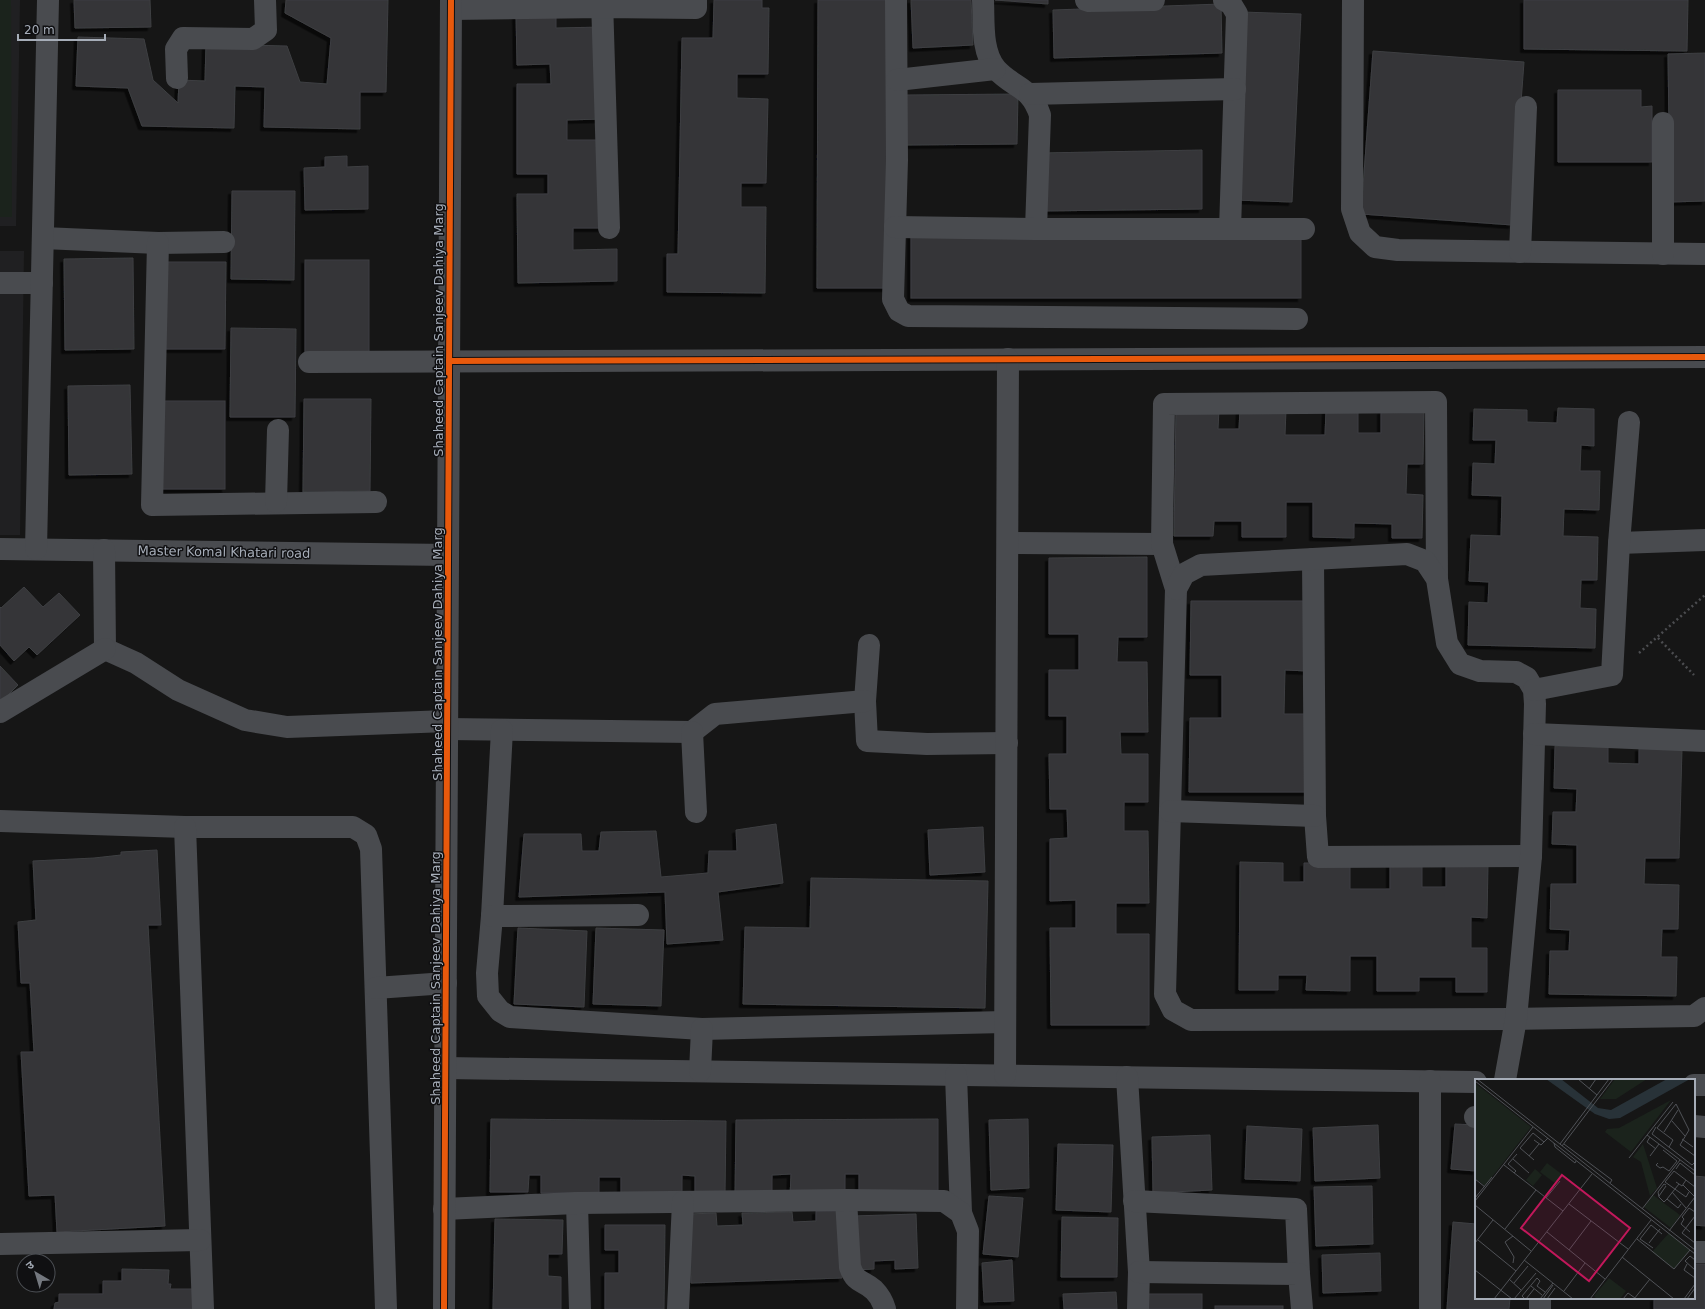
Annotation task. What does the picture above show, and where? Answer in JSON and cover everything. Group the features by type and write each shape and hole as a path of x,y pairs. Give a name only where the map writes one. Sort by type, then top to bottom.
{"street":[{"path":"36,549 48,0"},
{"path":"177,78 176,49 183,38 253,38 266,30 265,0"},
{"path":"451,4 602,4 696,8 696,0"},
{"path":"896,0 897,80 893,299 899,311 908,316 1297,320"},
{"path":"983,0 986,52 996,69 1030,94 1037,104 1040,115 1036,229"},
{"path":"1086,0 1154,0"},
{"path":"1353,0 1352,209 1360,233 1375,247 1398,250 1705,254"},
{"path":"1229,1 1237,14 1230,229"},
{"name":"Shaheed Captain Sanjeev Dahiya Marg","path":"444,1309 451,4"},
{"path":"602,4 609,228"},
{"path":"897,80 996,69"},
{"path":"1030,94 1235,88"},
{"path":"1520,252 1526,106"},
{"path":"1662,254 1663,122"},
{"path":"895,227 1036,229 1304,229"},
{"path":"43,238 158,243 224,242"},
{"path":"158,243 152,505 276,502 376,502"},
{"path":"0,283 42,283"},
{"path":"309,362 1705,357"},
{"path":"1005,1075 1008,359"},
{"path":"1505,1079 1516,1019 1531,856 1534,690 1527,678 1516,672 1480,671 1460,664 1447,643 1437,579 1436,402 1164,404 1162,544 1176,589 1165,994 1173,1010 1191,1020 1516,1019 1701,1013"},
{"path":"1534,690 1612,675 1619,543 1629,422"},
{"path":"276,502 278,430"},
{"path":"1619,543 1705,540"},
{"path":"1008,543 1162,544"},
{"name":"Master Komal Khatari road","path":"0,549 448,555"},
{"path":"104,550 105,649"},
{"path":"1176,589 1184,574 1200,565 1407,554 1425,561 1437,579"},
{"path":"1313,559 1315,816 1318,857 1531,856"},
{"path":"869,645 865,701 867,741 927,744 1007,743"},
{"path":"105,649 136,663 178,690 245,720 287,727 447,725 502,730 692,732 715,714 865,701"},
{"path":"0,712 105,649"},
{"path":"502,730 492,916 487,973 488,996 500,1011 510,1017 702,1029 1005,1022"},
{"path":"692,732 696,812"},
{"path":"1534,734 1705,741"},
{"path":"1170,812 1315,816"},
{"path":"0,821 185,828 353,827 366,835 371,849 386,1309"},
{"path":"185,828 203,1309"},
{"path":"492,916 638,915"},
{"path":"376,988 446,983"},
{"path":"700,1071 702,1029"},
{"path":"445,1068 1475,1082"},
{"path":"956,1075 961,1213 968,1231 967,1309"},
{"path":"1127,1077 1138,1272 1138,1309"},
{"path":"1430,1081 1430,1309"},
{"path":"1695,1126 1705,1127"},
{"path":"444,1209 577,1203 846,1200 944,1201 961,1213"},
{"path":"846,1200 850,1267 859,1282 873,1289 883,1301 885,1309"},
{"path":"1134,1201 1296,1209 1302,1309"},
{"path":"678,1309 683,1202"},
{"path":"577,1203 580,1309"},
{"path":"0,1244 200,1240"},
{"path":"1138,1272 1299,1274"}],"path":[{"path":"1694,675 1658,638 1705,595"}],"shaded area":[{"path":"0,0 20,0 16,226 0,226"},
{"path":"0,0 11,0 12,217 0,217"},
{"path":"0,251 24,251 20,535 0,535"}],"building":[{"path":"74,0 150,0 151,27 75,28"},
{"path":"286,0 388,0 386,92 360,92 360,129 264,127 265,87 235,86 234,128 142,126 128,88 76,86 78,37 144,39 153,80 178,103 179,80 205,81 206,44 287,46 300,82 327,84 331,38 285,13"},
{"path":"714,0 762,0 762,8 769,8 768,74 737,74 737,98 768,99 766,183 741,183 741,207 766,207 765,293 667,292 667,254 678,254 682,38 713,38"},
{"path":"818,0 889,0 888,288 817,288"},
{"path":"911,0 971,0 973,45 913,48"},
{"path":"995,0 1048,0 1048,4"},
{"path":"1524,0 1688,0 1687,51 1524,49"},
{"path":"1221,4 1222,53 1054,58 1053,10"},
{"path":"1242,12 1301,14 1292,202 1234,200"},
{"path":"516,13 556,13 556,28 602,27 602,119 567,120 567,140 602,140 603,228 573,228 573,250 617,249 617,281 518,283 517,194 548,194 548,174 517,174 517,84 551,84 550,64 517,65"},
{"path":"1373,51 1524,62 1512,225 1361,214"},
{"path":"1705,53 1705,201 1670,202 1668,54"},
{"path":"1558,90 1641,90 1641,107 1652,106 1652,162 1558,162"},
{"path":"1018,94 1017,144 906,145 906,95"},
{"path":"1202,150 1202,209 1041,211 1040,153"},
{"path":"347,156 347,167 368,166 368,209 305,210 304,168 325,167 325,157"},
{"path":"232,191 295,191 294,280 231,279"},
{"path":"911,233 1301,233 1301,298 911,298"},
{"path":"133,258 134,349 65,350 64,259"},
{"path":"305,260 369,260 369,352 305,352"},
{"path":"160,262 226,262 225,349 160,349"},
{"path":"231,328 296,329 295,417 230,417"},
{"path":"130,385 132,474 69,475 68,386"},
{"path":"304,399 371,399 370,491 303,492"},
{"path":"160,401 225,401 225,489 160,489"},
{"path":"1558,408 1594,409 1594,446 1581,445 1580,471 1600,471 1599,510 1564,509 1563,536 1598,537 1597,580 1581,580 1580,608 1596,609 1595,648 1468,645 1469,602 1488,603 1489,582 1469,581 1471,535 1501,536 1502,496 1472,495 1473,463 1495,464 1496,440 1473,440 1474,409 1527,410 1527,422 1557,423"},
{"path":"1176,409 1219,409 1218,429 1239,429 1240,409 1286,410 1285,435 1325,435 1326,410 1358,410 1358,433 1381,433 1381,411 1424,411 1423,464 1407,464 1406,494 1423,495 1422,538 1392,538 1392,524 1354,523 1354,538 1313,537 1313,502 1286,502 1286,537 1242,537 1242,521 1214,521 1213,536 1174,536"},
{"path":"1147,557 1147,637 1118,637 1117,662 1147,662 1148,732 1120,732 1121,754 1148,754 1148,802 1124,802 1124,831 1148,831 1149,903 1116,903 1116,934 1149,934 1149,1025 1051,1025 1050,928 1076,928 1076,900 1050,901 1050,839 1068,838 1067,809 1050,809 1049,754 1067,754 1067,716 1049,716 1049,670 1079,670 1079,634 1049,634 1049,558"},
{"path":"24,587 43,607 59,593 80,615 37,655 29,647 14,661 0,645 0,607 1,608"},
{"path":"1191,601 1309,601 1308,671 1285,670 1284,714 1310,714 1309,792 1189,792 1190,718 1222,718 1222,675 1190,675"},
{"path":"0,666 18,685 0,703"},
{"path":"1555,746 1608,747 1608,763 1639,764 1639,748 1682,749 1679,858 1645,858 1644,884 1679,885 1678,929 1662,929 1661,957 1677,957 1676,996 1549,994 1550,951 1569,951 1570,930 1550,929 1551,884 1577,884 1577,845 1552,844 1553,812 1576,812 1577,789 1554,788"},
{"path":"776,824 783,883 718,892 723,940 667,944 665,892 519,897 524,834 581,834 582,851 599,851 601,832 656,831 661,877 708,873 709,851 737,851 736,830"},
{"path":"983,827 985,872 930,875 928,830"},
{"path":"157,850 161,925 148,925 165,1226 57,1232 55,1195 29,1196 21,1052 34,1052 30,983 21,983 18,922 36,920 33,861 94,858 121,855 121,852"},
{"path":"1240,862 1283,863 1283,882 1304,882 1304,863 1350,863 1350,889 1390,889 1390,864 1422,864 1422,887 1446,887 1446,864 1488,865 1487,918 1471,917 1471,948 1487,948 1487,992 1456,992 1456,977 1419,977 1419,991 1377,991 1377,956 1350,956 1350,991 1306,990 1307,975 1278,975 1278,990 1239,990"},
{"path":"811,878 988,881 985,1008 743,1004 745,927 810,928"},
{"path":"518,928 587,931 584,1007 514,1004"},
{"path":"596,928 664,930 661,1006 593,1004"},
{"path":"491,1119 726,1121 725,1194 695,1194 695,1176 682,1175 682,1193 621,1193 621,1177 599,1177 599,1193 541,1193 541,1175 529,1175 528,1192 490,1192"},
{"path":"938,1119 938,1196 859,1197 859,1174 845,1174 845,1197 790,1197 791,1174 772,1175 772,1197 735,1197 736,1120"},
{"path":"1028,1119 1029,1188 991,1190 989,1120"},
{"path":"1455,1124 1475,1125 1475,1171 1451,1169"},
{"path":"1378,1125 1380,1178 1315,1181 1313,1128"},
{"path":"1247,1126 1302,1129 1300,1181 1245,1179"},
{"path":"1210,1135 1212,1190 1153,1193 1152,1137"},
{"path":"1058,1144 1113,1145 1111,1212 1056,1210"},
{"path":"1695,1176 1705,1177 1705,1226 1695,1225"},
{"path":"1372,1186 1373,1244 1316,1246 1314,1187"},
{"path":"989,1196 1023,1198 1018,1257 983,1254"},
{"path":"816,1211 840,1211 842,1278 691,1283 689,1214 716,1213 717,1226 743,1225 742,1213 792,1212 793,1222 816,1221"},
{"path":"916,1214 918,1268 895,1269 895,1260 874,1261 874,1269 855,1270 853,1216"},
{"path":"1062,1217 1118,1218 1117,1277 1061,1277"},
{"path":"495,1219 563,1220 562,1254 548,1254 548,1276 561,1277 561,1309 493,1309"},
{"path":"1453,1222 1475,1224 1475,1299 1510,1299 1509,1309 1447,1309"},
{"path":"605,1225 665,1225 664,1309 605,1309 605,1273 619,1273 619,1250 605,1250"},
{"path":"1380,1253 1381,1291 1323,1293 1322,1255"},
{"path":"1012,1260 1014,1301 984,1302 982,1263"},
{"path":"1695,1264 1705,1264 1705,1309 1654,1309 1654,1299 1695,1299"},
{"path":"122,1269 169,1270 168,1284 171,1284 170,1289 193,1289 193,1309 54,1309 55,1303 59,1302 59,1294 103,1294 103,1281 122,1281"},
{"path":"1116,1292 1117,1309 1064,1309 1063,1294"},
{"path":"1141,1294 1202,1294 1202,1309 1141,1309"},
{"path":"1215,1306 1283,1306 1283,1309 1215,1309"}],"cycle path":[{"path":"444,1309 451,0"},
{"path":"449,361 1705,357"}]}
